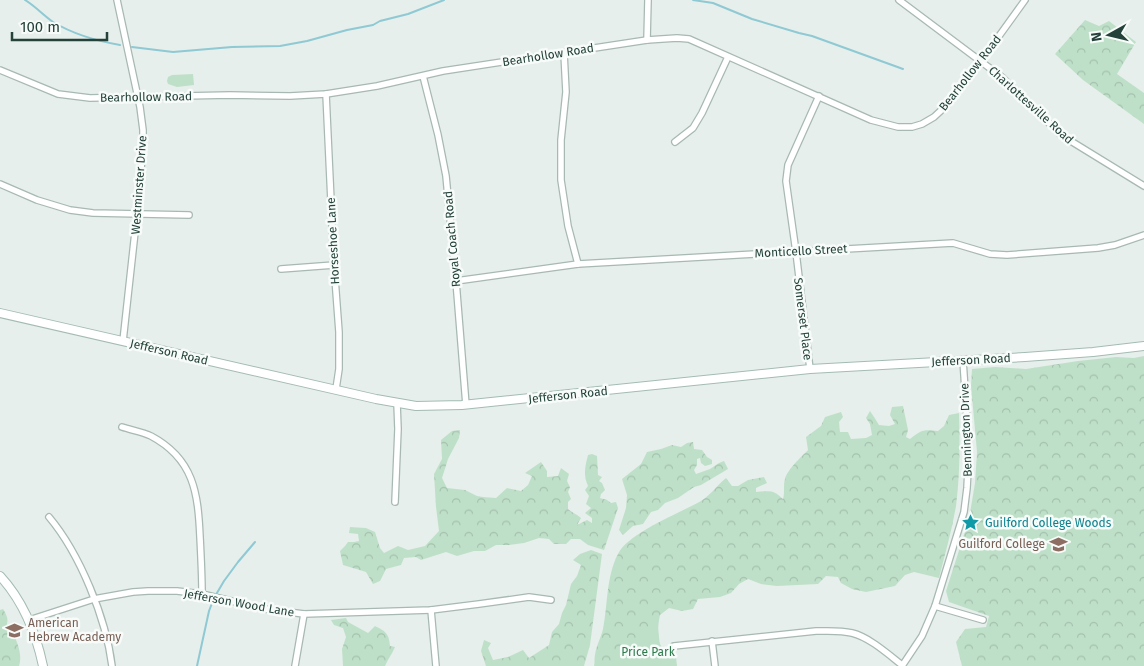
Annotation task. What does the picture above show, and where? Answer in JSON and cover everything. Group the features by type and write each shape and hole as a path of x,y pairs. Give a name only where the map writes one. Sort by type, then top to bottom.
{"street":[{"name":"Westminster Drive","path":"117,0 138,96 144,146 123,341"},
{"path":"647,40 648,0"},
{"name":"Charlottesville Road","path":"899,0 1003,78 1062,135 1144,186"},
{"name":"Bearhollow Road","path":"0,70 58,94 90,98 230,95 290,96 326,94 377,86 443,71 647,40 677,38 689,39 871,120 898,127 912,127 934,117 948,104 1025,0"},
{"path":"564,53 566,92 561,140 561,180 568,226 578,264"},
{"path":"675,142 693,128 728,57"},
{"name":"Royal Coach Road","path":"423,76 446,176 466,405"},
{"name":"Horseshoe Lane","path":"326,94 339,350 336,389"},
{"name":"Somerset Place","path":"810,369 786,181 788,165 819,96"},
{"path":"0,184 37,200 70,210 93,214 188,215"},
{"name":"Monticello Street","path":"456,281 578,264 953,243 990,254 1098,248 1144,235"},
{"path":"281,270 334,265"},
{"name":"Jefferson Road","path":"0,313 416,406 466,405 810,369 1093,352 1144,346"},
{"name":"Bennington Drive","path":"902,665 922,636 935,606 964,512 969,451 963,360"},
{"path":"394,502 398,429 397,403"},
{"path":"122,428 149,435 165,445 179,458 187,470 198,504 202,594"},
{"path":"49,517 59,529 84,574 109,647 112,666"},
{"path":"0,576 11,588 29,620 43,666"},
{"name":"Jefferson Wood Lane","path":"29,620 94,599 148,591 177,591 202,594 265,609 304,614 431,610"},
{"path":"436,666 431,610 529,597 551,600"},
{"path":"935,606 983,620"},
{"path":"295,666 304,614"},
{"path":"674,646 834,630 853,633 864,638 902,665"},
{"path":"712,641 715,666"}],"green space":[{"path":"1085,20 1099,26 1109,21 1136,42 1117,74 1144,93 1144,124 1083,80 1055,54"},
{"path":"193,74 194,85 177,87 168,84 167,81 168,77 172,75"},
{"name":"Guilford College","path":"1144,356 1144,666 962,666 956,642 965,629 986,627 989,616 949,602 946,591 969,519 975,483 977,452 971,386 972,369 995,367 1026,369 1078,361"},
{"path":"903,406 908,430 906,437 910,439 922,431 938,431 944,426 949,415 959,413 959,460 956,506 939,578 914,572 905,575 895,586 866,592 852,589 841,583 838,577 826,576 818,584 777,586 761,584 748,579 739,584 731,593 720,597 698,599 693,609 682,611 669,608 660,615 658,630 660,644 667,652 676,657 677,666 594,666 605,620 611,572 618,554 632,539 655,524 701,501 726,478 732,486 738,486 748,480 764,477 767,483 756,488 756,492 771,491 783,499 786,475 808,450 806,437 821,426 825,417 841,412 843,417 839,422 840,432 848,432 851,439 866,438 872,435 870,424 866,418 870,411 879,425 889,426 895,424 890,415 892,407"},
{"path":"460,430 459,438 448,459 442,478 447,488 465,490 477,496 496,498 507,488 521,491 528,485 532,476 525,473 541,462 547,471 547,477 558,476 561,468 569,474 567,481 570,487 568,492 571,499 568,502 568,509 581,518 577,525 587,520 592,523 592,518 585,513 591,508 586,504 589,496 585,490 588,486 585,470 588,455 597,456 598,475 602,477 599,481 605,490 600,498 611,503 616,502 618,508 604,550 588,545 580,539 571,539 566,544 554,544 549,539 539,538 524,543 496,545 485,551 474,551 457,556 446,552 421,560 416,557 404,558 401,565 386,569 380,581 373,584 366,572 343,565 340,551 348,542 359,541 358,534 349,533 350,527 366,528 375,532 380,548 384,553 398,546 408,550 425,546 439,531 434,474 442,459 441,440 452,431"},
{"path":"693,442 694,449 702,450 712,460 712,464 705,466 701,463 700,458 697,459 697,465 694,470 696,474 724,461 728,469 678,498 665,503 658,510 651,512 643,524 633,526 623,535 619,530 626,508 627,495 622,479 641,464 647,452 672,445 681,447"},
{"path":"591,550 602,554 590,645 584,666 486,666 481,651 484,640 491,643 488,648 493,660 508,657 523,650 529,658 549,645 552,632 559,624 566,605 571,584 577,576 581,565 573,560 580,554"},
{"path":"3,609 7,619 5,629 11,630 19,648 19,666 0,666 0,610"},
{"path":"346,618 348,622 368,633 375,626 386,633 390,646 395,647 385,666 343,666 342,649 346,637 343,628 334,625 331,620"},
{"name":"Price Park","path":"657,618 662,666 620,666"}],"waterway":[{"path":"25,0 53,22 69,30 94,39 120,45"},
{"path":"132,47 173,52 232,47 280,46 373,25 444,0"},
{"path":"693,0 713,3 752,19 812,36 903,69"},
{"path":"197,666 209,611 214,598 224,581 255,542"}],"place":[{"name":"Guilford College Woods","path":"971,523"},
{"name":"Guilford College","path":"1059,544"},
{"name":"American Hebrew Academy","path":"14,630"}]}
